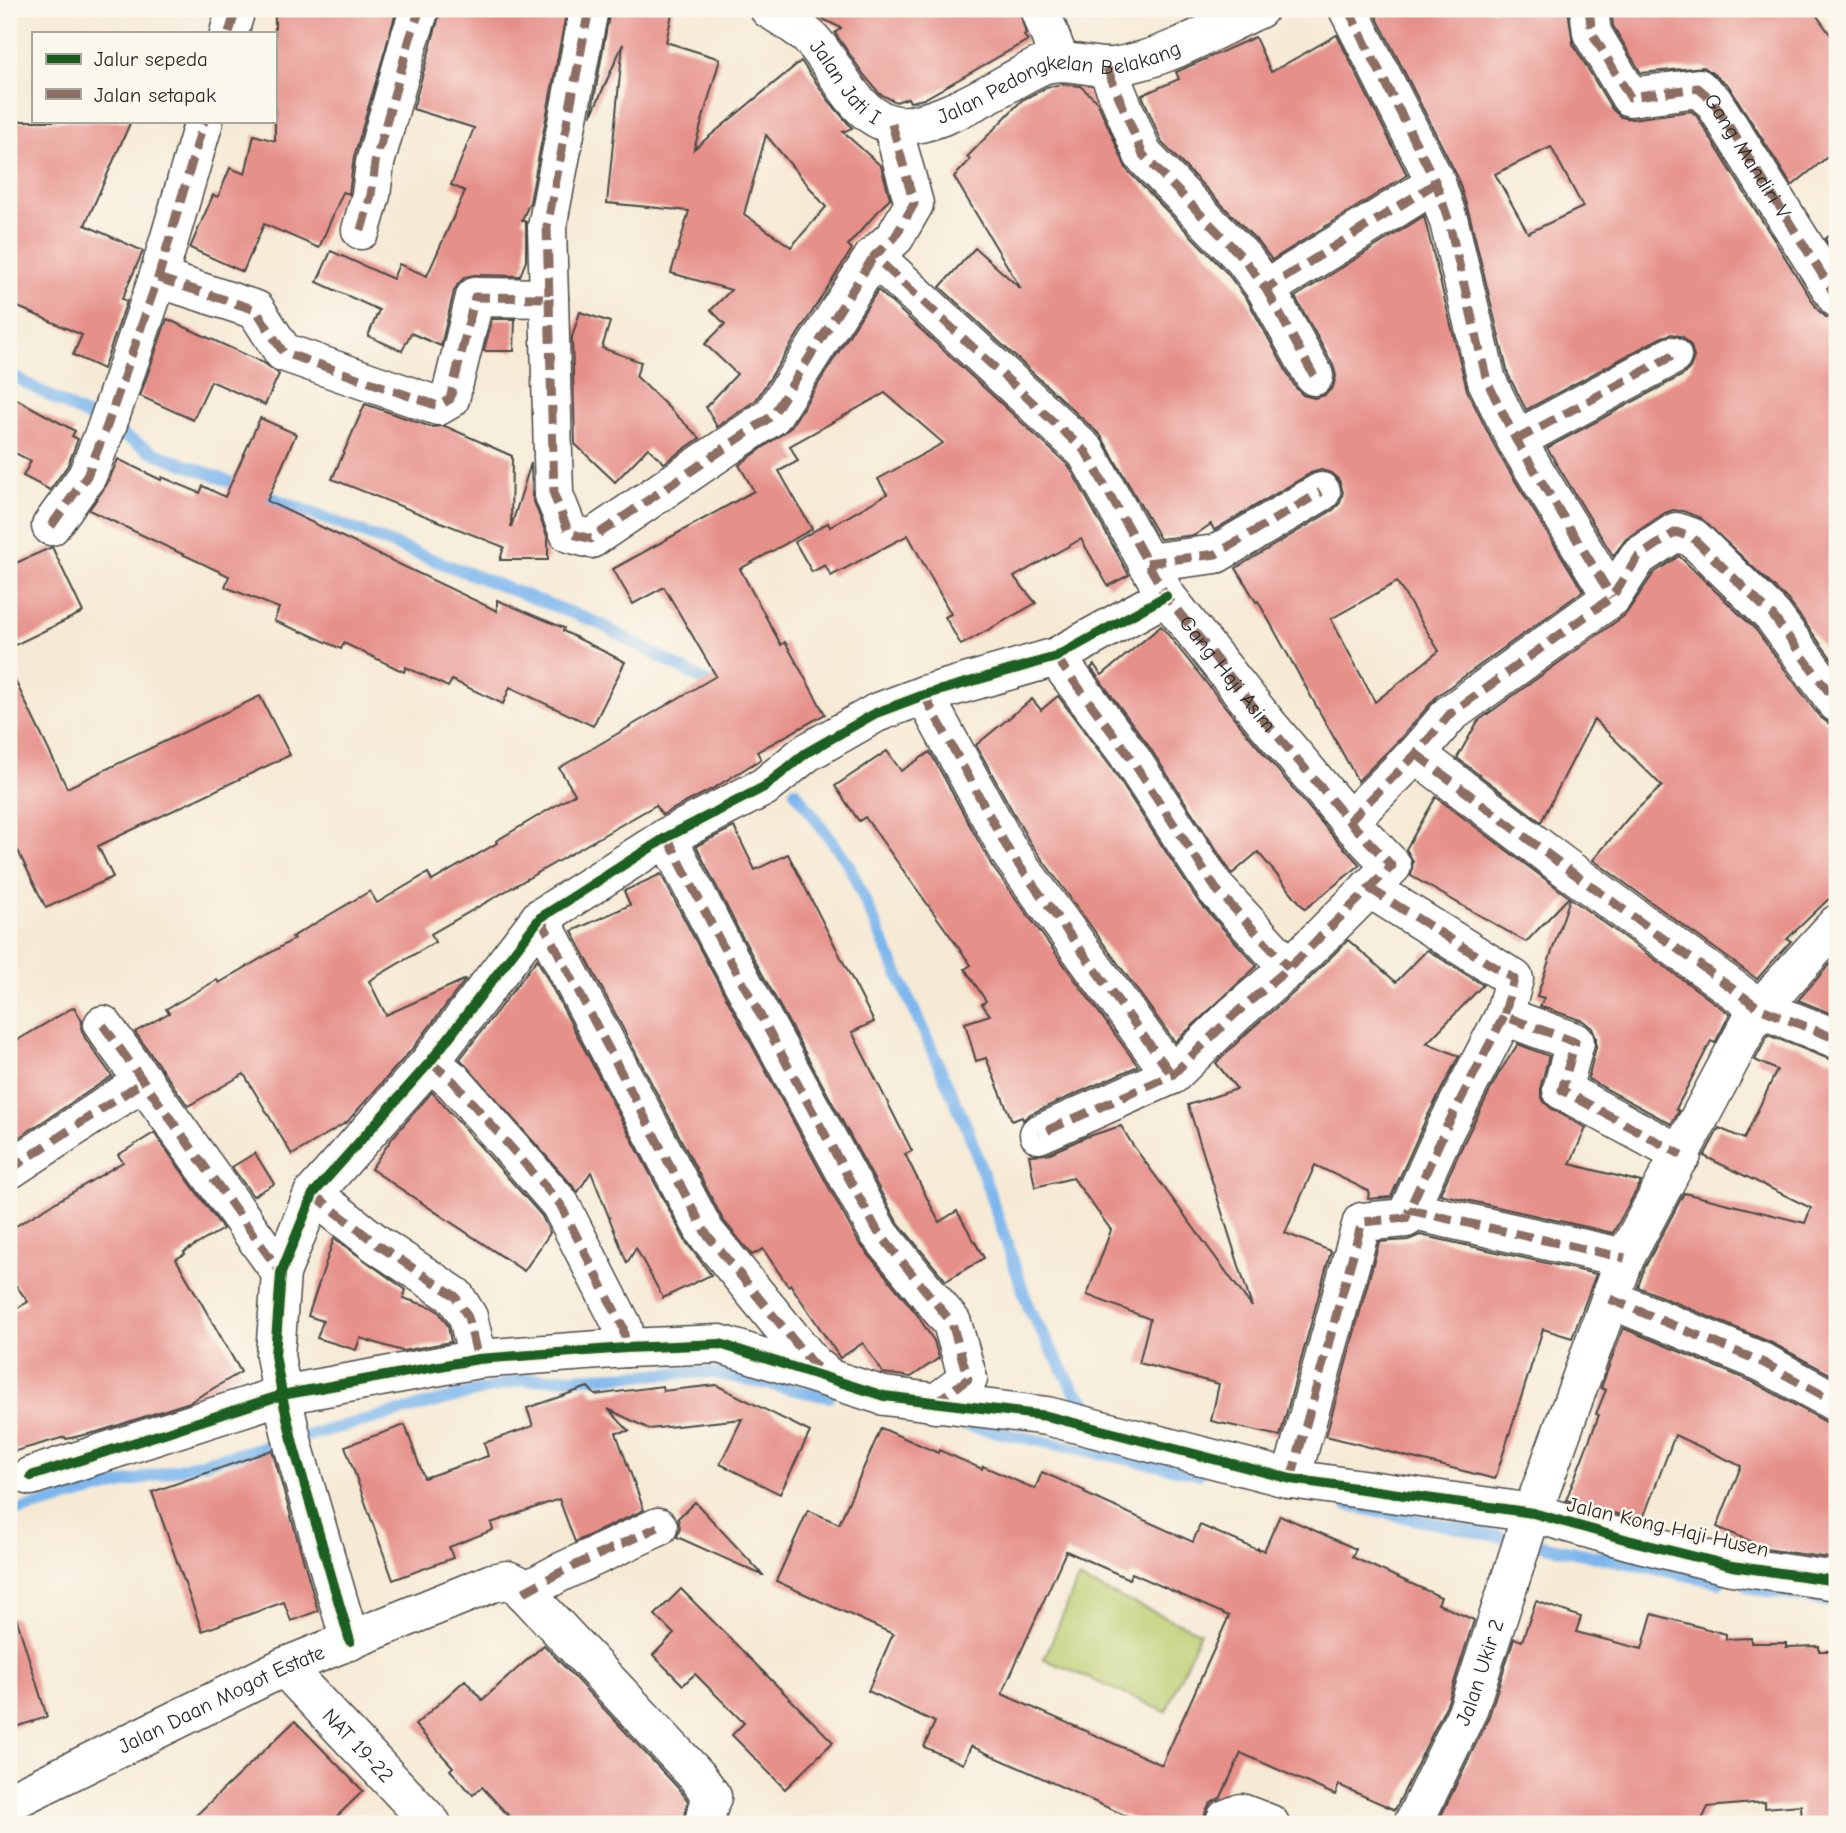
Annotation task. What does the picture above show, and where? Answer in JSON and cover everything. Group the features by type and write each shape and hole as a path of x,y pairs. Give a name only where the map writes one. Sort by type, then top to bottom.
{"street":[{"path":"229,32 236,9"},
{"path":"361,230 371,195 375,163 410,38 421,9"},
{"path":"589,9 547,227 554,495 569,533 591,539 772,416 874,256 895,237 914,204 892,124"},
{"name":"Jalan Jati I","path":"769,9 794,24 812,41 856,100 873,115 892,124"},
{"path":"1040,9 1060,62"},
{"name":"Jalan Pedongkelan Belakang","path":"892,124 917,123 946,115 1041,65 1060,62 1107,68 1137,62 1259,9"},
{"path":"1348,9 1436,183 1449,222 1487,381 1516,440 1612,597"},
{"name":"Gang Mandiri V","path":"1589,9 1592,33 1630,97 1698,88 1713,101 1837,298"},
{"path":"1107,68 1143,155 1235,249 1266,289 1314,376"},
{"path":"51,526 87,476 107,426 158,278 204,122"},
{"path":"1266,289 1436,183"},
{"name":"Gang Haji Asim","path":"874,256 1086,452 1166,596 1265,721 1349,821 1392,866 1289,968 1235,1014 1172,1075 1039,1134"},
{"path":"158,278 256,310 283,352 438,406 450,399 475,297 549,298"},
{"path":"1516,440 1672,356"},
{"path":"1147,563 1216,554 1321,492"},
{"path":"1349,821 1416,754 1450,714 1612,597 1638,557 1676,531 1693,538 1773,617 1837,703"},
{"path":"350,1641 294,1448 275,1355 281,1273 313,1194 430,1062 540,918 667,837 764,787 806,753 876,713 924,695 1056,657 1166,596"},
{"path":"1056,657 1128,754 1216,889 1289,968"},
{"path":"924,695 1010,853 1172,1075"},
{"path":"1416,754 1759,1008 1837,1039"},
{"path":"667,837 720,941 878,1232 952,1323 968,1379 934,1404"},
{"path":"1291,1479 1362,1222 1406,1218 1446,1128 1503,1016 1514,979 1369,888"},
{"path":"540,918 705,1231 812,1363 831,1380"},
{"name":"Jalan Ukir 2","path":"1413,1824 1468,1710 1531,1518 1625,1258 1759,1008 1837,924"},
{"path":"1503,1016 1575,1042 1562,1090 1682,1155"},
{"path":"103,1025 281,1273"},
{"path":"430,1062 453,1081 560,1204 623,1327 626,1348"},
{"path":"9,1170 144,1081"},
{"path":"313,1194 378,1245 455,1296 468,1317 478,1359"},
{"path":"1409,1210 1625,1258"},
{"path":"1610,1299 1764,1363 1837,1404"},
{"name":"Jalan Kong Haji Husen","path":"31,1476 282,1398 478,1359 720,1344 884,1396 1047,1416 1291,1479 1531,1518 1732,1566 1837,1581"},
{"path":"658,1527 521,1588 697,1776 712,1797 703,1824"},
{"name":"Jalan Daan Mogot Estate","path":"9,1802 284,1667 492,1583 507,1580 521,1588"},
{"name":"NAT 19-22","path":"284,1667 432,1824"},
{"path":"1224,1824 1226,1819 1241,1813 1270,1824"}],"green space":[{"path":"1078,1579 1200,1632 1166,1712 1044,1659"}],"building":[{"path":"275,9 397,9 354,157 349,194 343,192 319,248 264,224 243,272 190,248 213,195 218,197 230,168 245,174 254,135 275,141"},
{"path":"441,9 567,9 530,202 522,220 526,222 526,261 520,276 465,277 454,291 441,346 411,333 402,351 368,336 379,310 317,282 331,251 393,279 399,264 427,276 465,191 451,185 474,128 413,109"},
{"path":"610,9 673,9 666,42 720,59 694,149 801,61 852,128 843,132 881,166 890,198 848,245 852,249 756,400 717,427 706,407 737,374 705,344 725,324 711,310 731,290 671,273 689,211 607,203 623,44 591,116","holes":["766,135 826,207 791,247 744,214"]},
{"path":"809,9 1019,9 1026,34 1024,36 1028,40 924,99 910,102 908,98 896,102 880,94 864,75 835,33 841,28"},
{"path":"1384,9 1568,9 1573,44 1612,109 1621,117 1632,119 1691,111 1696,115 1818,310 1826,317 1837,320 1837,666 1788,600 1701,518 1683,511 1665,513 1626,539 1613,556 1547,448 1683,375 1690,368 1694,357 1691,346 1683,337 1672,334 1662,337 1526,410 1508,374 1470,217 1457,176 1375,14","holes":["1551,147 1583,207 1528,233 1495,174"]},
{"path":"1611,9 1812,9 1837,44 1837,149 1792,186 1728,85 1704,67 1641,73 1613,26"},
{"path":"1337,35 1407,175 1272,260 1260,244 1162,143 1142,95 1179,79 1176,72 1255,37 1271,72"},
{"path":"1063,84 1080,86 1097,101 1127,170 1227,273 1248,301 1295,387 1303,395 1314,398 1325,395 1333,387 1336,376 1333,365 1295,297 1424,216 1467,390 1497,451 1583,591 1437,696 1400,739 1358,781 1258,601 1256,602 1236,568 1333,510 1340,503 1343,492 1339,480 1331,473 1321,470 1311,473 1214,530 1211,524 1195,535 1160,539 1101,436 940,287 975,248 1021,289 954,177 970,160 967,157 1022,100 1047,87","holes":["1397,582 1439,651 1375,702 1331,619"]},
{"path":"9,121 131,122 85,225 143,251 122,299 127,301 103,369 73,355 82,335 9,303"},
{"path":"1837,230 1837,257 1825,239"},
{"path":"878,290 1069,466 1129,575 1108,586 1081,539 1014,577 1036,603 961,645 945,617 951,614 908,535 831,576 825,565 812,572 795,542 828,523 830,527 887,494 878,479 943,443 885,393 790,446 798,461 779,471 812,529 740,569 781,645 785,642 825,714 757,752 761,759 714,788 662,815 656,805 431,934 435,942 369,981 386,1015 466,979 413,1048 347,1122 292,1155 244,1074 188,1106 135,1032 169,1013 166,1009 217,980 219,983 370,891 377,903 428,873 432,881 497,843 496,841 575,794 559,768 716,676 664,587 633,604 613,569 754,491 739,465 790,428"},
{"path":"580,312 610,322 602,348 641,362 636,376 700,438 664,463 648,448 615,482 575,444 572,337"},
{"path":"167,319 264,363 279,374 265,405 211,381 193,420 140,396"},
{"path":"492,319 515,319 514,351 484,351"},
{"path":"9,395 75,431 72,436 78,439 68,465 50,490 23,476 31,461 9,450"},
{"path":"365,404 431,427 445,426 512,456 511,527 531,463 532,496 548,539 548,560 500,560 504,547 332,479"},
{"path":"260,418 296,434 267,501 497,611 497,600 564,628 563,631 625,662 593,726 510,687 503,704 452,680 448,687 406,667 404,672 344,643 341,649 274,621 279,608 225,587 229,576 89,510 107,484 118,459 161,480 162,477 200,493 203,486 225,497"},
{"path":"52,547 83,612 9,648 9,566"},
{"path":"1679,556 1756,630 1819,716 1828,723 1837,724 1837,891 1787,939 1791,941 1757,979 1593,860 1629,817 1662,786 1594,719 1541,822 1457,758 1478,721 1625,615 1654,573"},
{"path":"1161,626 1248,735 1360,865 1305,909 1258,852 1232,874 1146,742 1091,668 1094,665 1102,675"},
{"path":"9,668 67,788 260,696 290,755 98,846 113,877 46,908 9,833"},
{"path":"1058,696 1110,766 1198,901 1257,966 1175,1042 1029,841 976,745 1032,699 1041,710"},
{"path":"887,751 901,771 930,752 992,866 1138,1066 1030,1114 1023,1120 1022,1117 1012,1121 986,1058 976,1061 965,1023 990,1015 982,1004 986,1001 965,969 971,965 865,817 859,821 835,786"},
{"path":"1436,797 1569,897 1526,942 1411,876 1413,861 1406,849"},
{"path":"734,827 755,870 788,854 874,1022 852,1032 912,1151 905,1154 939,1222 957,1211 984,1258 946,1281 896,1220 739,931 696,846"},
{"path":"661,874 859,1243 916,1313 934,1341 939,1358 911,1377 883,1373 863,1343 840,1358 763,1249 752,1255 723,1220 572,931 630,905 624,891"},
{"path":"1570,898 1730,1014 1715,1043 1711,1041 1671,1124 1588,1079 1596,1047 1592,1028 1583,1021 1540,1006 1544,998 1537,996"},
{"path":"1348,940 1396,982 1427,950 1483,985 1427,1043 1459,1056 1426,1119 1391,1197 1368,1199 1369,1191 1315,1165 1285,1233 1331,1251 1280,1436 1211,1421 1219,1384 1139,1363 1150,1319 1087,1295 1111,1230 1073,1178 1035,1187 1029,1155 1048,1154 1086,1137 1121,1126 1252,1307 1188,1105 1237,1089 1216,1063 1304,984"},
{"path":"537,959 686,1242 711,1275 663,1298 636,1248 627,1263 591,1172 578,1192 460,1059"},
{"path":"1830,964 1837,968 1837,1016 1798,1000"},
{"path":"74,1007 82,1021 81,1028 85,1038 112,1076 9,1144 9,1045"},
{"path":"1768,1035 1837,1060 1837,1378 1772,1343 1638,1287 1645,1267 1684,1193 1805,1223 1811,1208 1704,1156 1719,1128 1744,1139 1777,1070 1755,1060"},
{"path":"1518,1044 1549,1056 1541,1085 1544,1102 1586,1128 1570,1164 1641,1182 1613,1233 1440,1194 1499,1073"},
{"path":"432,1092 542,1216 550,1233 524,1271 371,1169 393,1137"},
{"path":"154,1133 223,1229 176,1259 241,1372 190,1402 97,1432 66,1439 65,1437 9,1453 9,1313 28,1302 9,1276 9,1230 123,1162 118,1155"},
{"path":"255,1153 274,1184 253,1196 232,1167"},
{"path":"1420,1235 1596,1274 1572,1338 1543,1329 1495,1479 1326,1436 1379,1242 1408,1240"},
{"path":"334,1238 406,1290 403,1298 439,1312 448,1326 451,1342 402,1351 360,1338 356,1350 317,1338 323,1321 308,1316"},
{"path":"1623,1328 1755,1383 1826,1422 1837,1425 1837,1559 1758,1548 1754,1546 1755,1543 1717,1527 1741,1466 1675,1435 1642,1521 1566,1500 1599,1415 1596,1414 1606,1390 1601,1388"},
{"path":"716,1385 810,1432 780,1494 720,1464 742,1419 649,1429 608,1409 629,1431 616,1433 644,1510 575,1542 559,1499 491,1523 493,1530 449,1547 453,1558 393,1580 345,1446 405,1425 424,1478 488,1456 484,1443 533,1426 527,1408 588,1387 595,1395 662,1386 663,1391"},
{"path":"881,1428 938,1453 939,1450 982,1469 983,1466 1035,1489 1042,1472 1193,1542 1200,1525 1264,1551 1280,1515 1356,1549 1352,1557 1441,1597 1438,1604 1474,1620 1448,1702 1395,1810 1339,1785 1335,1795 1241,1753 1221,1797 1206,1810 1203,1824 1144,1824 971,1746 963,1764 924,1747 935,1722 868,1691 893,1634 776,1581 808,1510 839,1524","holes":["1066,1551 1129,1579 1132,1573 1229,1616 1162,1765 1002,1694"]},
{"path":"272,1450 318,1611 291,1621 284,1602 202,1631 152,1492"},
{"path":"695,1502 763,1575 677,1537 680,1528 678,1518"},
{"path":"681,1589 833,1742 785,1789 732,1735 744,1723 695,1674 683,1685 653,1655 674,1634 655,1615"},
{"path":"1536,1601 1581,1617 1576,1632 1642,1649 1652,1614 1726,1634 1726,1639 1751,1638 1751,1643 1786,1643 1786,1647 1819,1646 1819,1651 1837,1651 1837,1821 1802,1824 1801,1805 1765,1808 1765,1802 1708,1807 1700,1824 1437,1824 1488,1719 1514,1638 1522,1641"},
{"path":"16,1617 47,1717 9,1729 9,1618"},
{"path":"544,1645 680,1790 688,1801 682,1824 516,1824 482,1787 473,1795 450,1770 453,1767 415,1725 465,1680 482,1700"},
{"path":"295,1721 363,1791 329,1824 187,1824"}],"waterway":[{"path":"9,374 155,453 598,623 721,690"},
{"path":"795,791 848,863 968,1130 1030,1311 1074,1390 1102,1418"},
{"path":"9,1513 521,1380 710,1372 829,1397"},
{"path":"949,1422 1199,1474"},
{"path":"1347,1505 1720,1582"},
{"path":"1748,1587 1837,1604"}],"marked path":[{"path":"229,32 236,9"},
{"path":"361,230 371,195 375,163 420,9"},
{"path":"158,278 256,310 283,352 438,406 450,399 475,297 549,298 547,227 589,9"},
{"path":"1348,9 1436,183 1449,222 1487,381 1516,440 1612,597"},
{"path":"1589,9 1592,33 1630,97 1698,88 1713,101 1837,298"},
{"path":"1107,68 1143,155 1244,259 1266,289 1436,183"},
{"path":"51,526 87,476 107,426 158,278 204,122"},
{"path":"892,124 914,204 895,237 874,256 1086,452 1166,596 1265,721 1349,821 1392,866 1289,968 1235,1014 1172,1075 1039,1134"},
{"path":"549,298 554,495 569,533 591,539 772,416 874,256"},
{"path":"1266,289 1314,376"},
{"path":"1516,440 1672,356"},
{"path":"1147,563 1216,554 1321,492"},
{"path":"1349,821 1416,754 1450,714 1612,597 1638,557 1676,532 1693,538 1773,616 1837,703"},
{"path":"1056,657 1128,754 1216,889 1289,968"},
{"path":"924,695 1010,853 1172,1075"},
{"path":"1416,754 1562,865 1759,1008 1837,1039"},
{"path":"667,837 720,941 878,1232 952,1323 968,1379 935,1403"},
{"path":"1369,888 1514,979 1504,1016 1575,1042 1562,1090 1682,1155"},
{"path":"540,918 705,1232 823,1373"},
{"path":"1504,1016 1446,1128 1409,1210 1625,1258"},
{"path":"103,1025 281,1273"},
{"path":"430,1062 453,1081 560,1204 623,1327 626,1348"},
{"path":"9,1170 144,1081"},
{"path":"313,1194 378,1245 455,1296 468,1317 478,1359"},
{"path":"1291,1479 1362,1222 1406,1218 1409,1210"},
{"path":"1610,1299 1764,1363 1837,1403"},
{"path":"524,1592 658,1527"}],"cycle path":[{"path":"350,1641 294,1448 275,1355 281,1273 313,1194 430,1062 540,918 667,837 764,787 806,753 876,713 924,695 1056,657 1166,596"},
{"path":"31,1476 282,1395 478,1359 720,1344 884,1396 1047,1416 1291,1479 1533,1513 1732,1566 1837,1581"}]}
